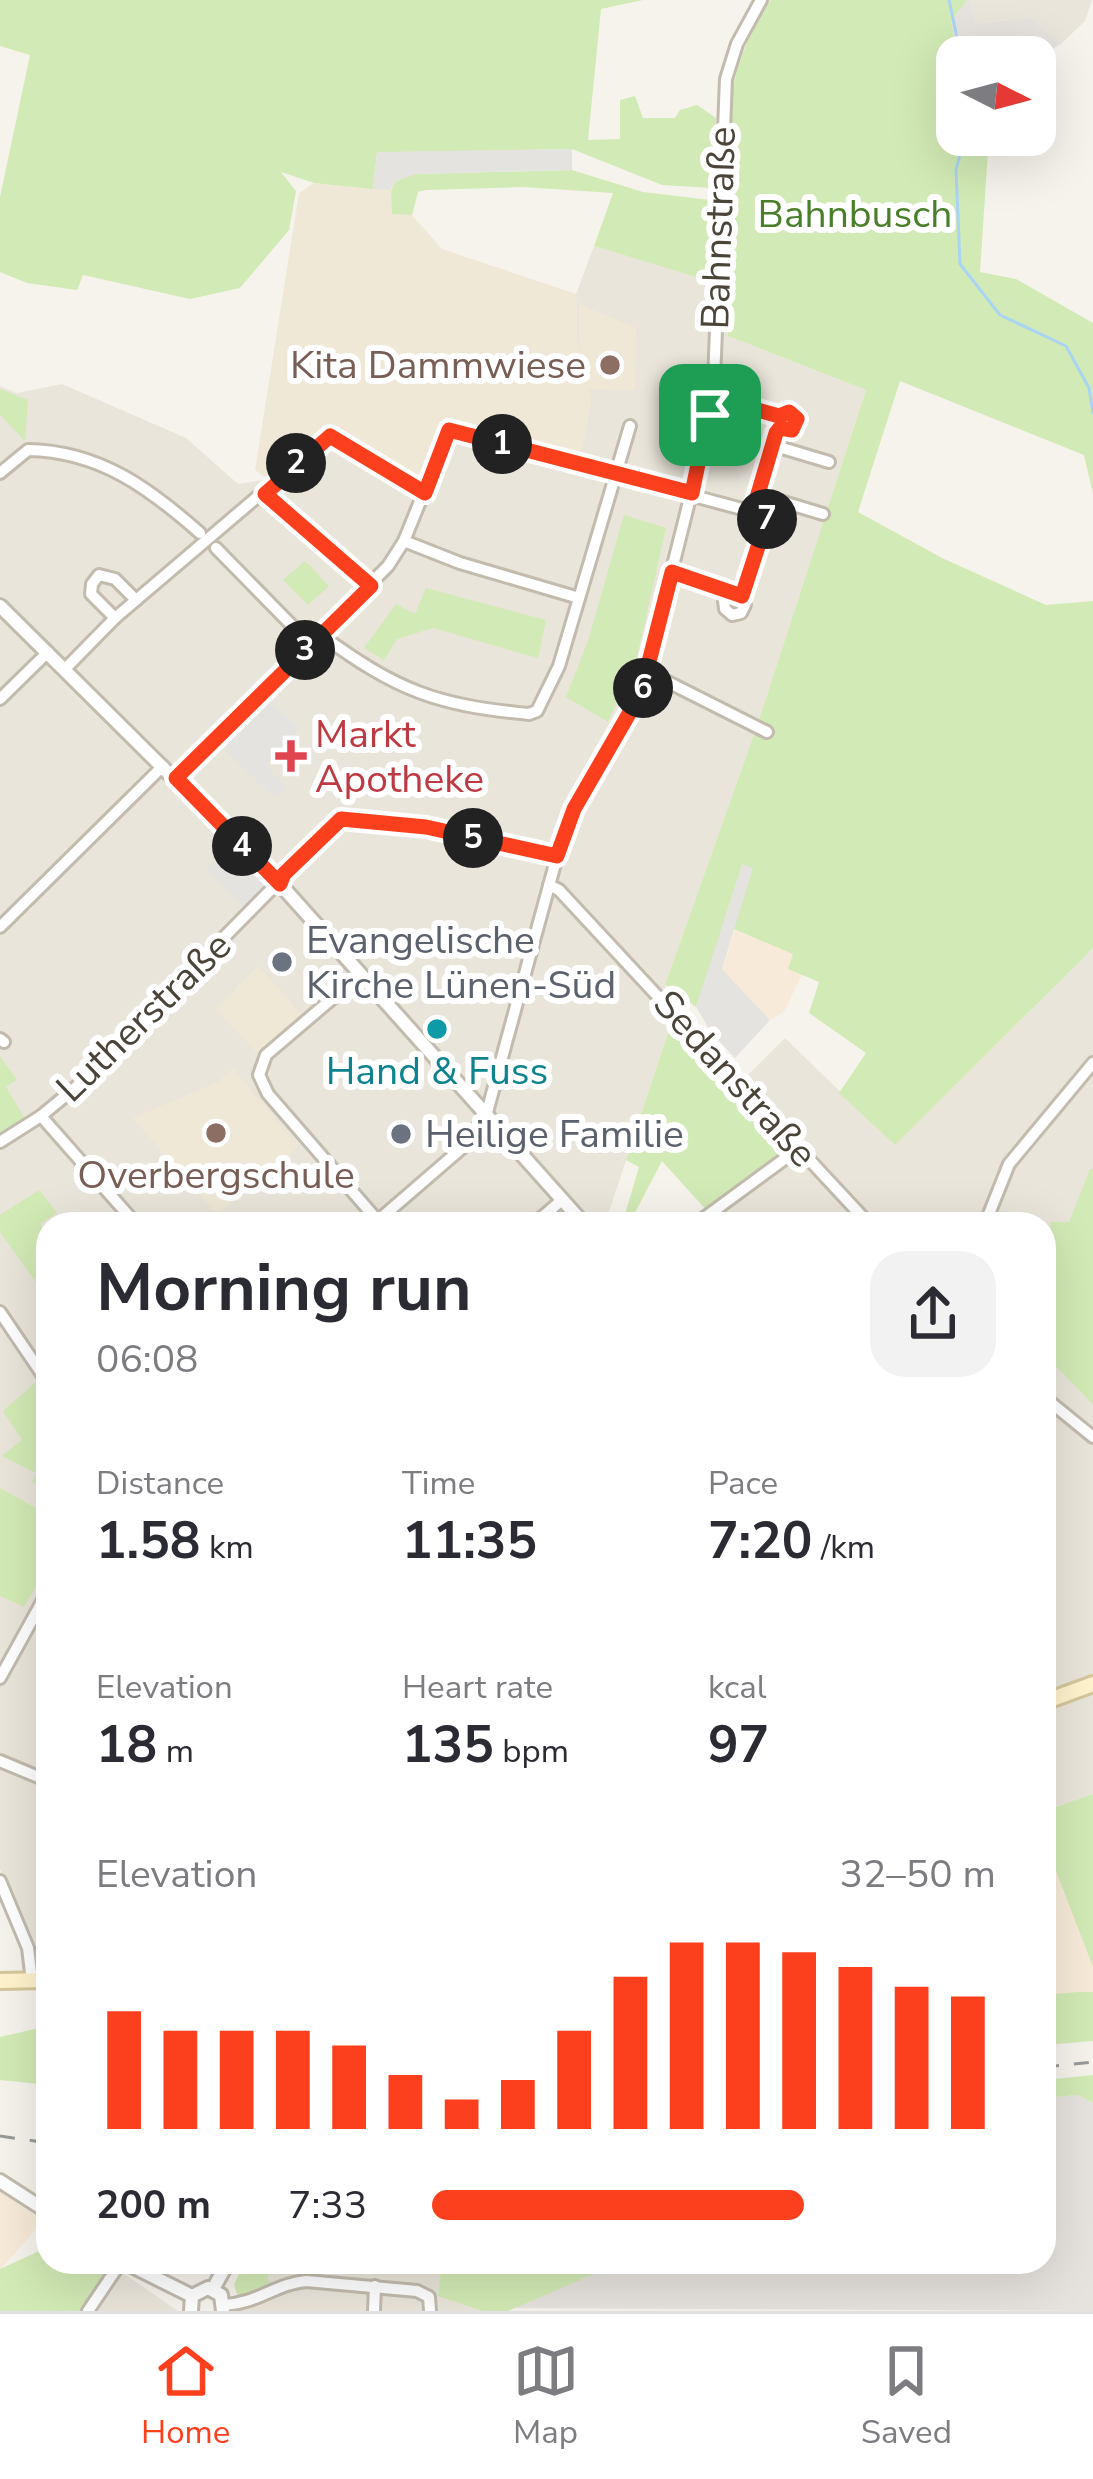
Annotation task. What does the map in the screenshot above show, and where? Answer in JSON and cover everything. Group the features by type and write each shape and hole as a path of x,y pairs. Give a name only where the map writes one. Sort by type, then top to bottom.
{"main road":[{"path":"1056,1698 1093,1684"},
{"path":"0,1982 36,1980"}],"street":[{"name":"Bahnstraße","path":"486,1116 568,822 634,710 648,672 712,397 724,96 736,44 761,0"},
{"path":"712,397 780,422 753,511"},
{"path":"216,548 316,640 375,672 419,695 475,709 529,714 537,711 559,666 631,427"},
{"path":"176,778 371,586 404,542 449,430 768,516"},
{"path":"65,669 115,618 330,436 425,493"},
{"path":"772,445 830,462"},
{"path":"0,472 28,450 93,460 152,491 200,532"},
{"path":"265,494 371,586"},
{"path":"672,572 736,595 771,506 781,502 823,514"},
{"path":"404,542 579,598"},
{"path":"115,618 91,594 99,575 115,579 136,600"},
{"path":"0,606 280,884 573,1212"},
{"path":"0,699 48,652"},
{"path":"648,672 767,733"},
{"path":"0,927 164,766"},
{"name":"Lutherstraße","path":"0,1142 41,1116 109,1056 341,819 426,827 557,856"},
{"name":"Sedanstraße","path":"549,885 560,890 616,948 857,1212"},
{"path":"361,974 266,1055 259,1075 268,1094 368,1212"},
{"path":"990,1212 1009,1164 1093,1064"},
{"path":"41,1116 125,1212"},
{"path":"388,1212 462,1148 486,1116"},
{"path":"712,1212 798,1149"},
{"path":"548,1212 562,1200"},
{"path":"0,1312 36,1365"},
{"path":"1056,1407 1093,1437"},
{"path":"0,1678 36,1613"},
{"path":"0,1762 36,1776"},
{"path":"0,1881 36,1969"},
{"path":"0,2181 36,2204"},
{"path":"88,2311 114,2274"},
{"path":"143,2274 192,2303 199,2290 213,2289 221,2295 224,2308 258,2300 289,2283 425,2293 430,2311"},
{"path":"213,2289 221,2274"},
{"path":"374,2286 374,2311"}],"shaded area":[{"path":"971,0 1092,0 1085,21 1061,44 1031,17 976,24"},
{"path":"971,0 976,24 1031,17 1052,36 954,36 951,21"},
{"path":"572,149 572,170 416,174 396,181 391,190 373,189 377,152"},
{"path":"314,183 391,190 393,214 412,215 442,249 576,294 577,341 587,382 579,341 579,304 636,328 635,390 589,389 580,459 448,423 421,483 332,433 283,477 268,479 255,470 299,193"},
{"path":"594,246 726,286 728,336 866,390 758,723 665,985 675,1012 609,1212 36,1212 36,1954 0,1869 0,386 17,393 62,384 186,438 238,484 283,477 332,433 421,483 448,423 580,458 591,400 577,341 576,294"},
{"path":"266,697 299,729 265,765 286,786 275,798 228,753 224,741"},
{"path":"228,849 267,887 245,910 206,870"},
{"path":"742,864 753,868 722,969 770,1020 735,1058 696,1007"},
{"path":"735,930 794,954 788,969 802,974 784,1012 770,1020 722,970"},
{"path":"1093,948 1093,1169 1069,1222 1056,1222 1056,1212 719,1212 811,1147 747,1076 785,1038 895,1145"},
{"path":"258,966 302,1015 258,1054 216,1009"},
{"name":"Overbergschule","path":"233,1068 298,1147 215,1212 133,1118 218,1082"},
{"path":"1056,1366 1093,1405 1093,1794 1056,1807"},
{"path":"1056,1871 1093,1967 1093,1992 1056,1994"},
{"path":"1078,2095 1093,2103 1093,2311 507,2308 592,2274 1056,2274 1056,2097"},
{"path":"0,2191 36,2216 36,2229 0,2270"},
{"path":"36,2264 36,2274 124,2274 178,2311 0,2311 0,2270"},
{"path":"269,2274 441,2274 439,2296 482,2311 237,2311"}],"green space":[{"path":"0,0 643,0 601,9 588,140 620,139 620,100 635,96 643,118 675,118 680,110 697,105 716,118 713,188 662,185 572,149 377,153 373,189 314,183 281,172 296,191 289,230 240,288 190,299 83,275 77,290 27,283 0,272 0,197 30,55 0,46"},
{"name":"Bahnbusch","path":"770,0 967,0 951,21 954,36 936,36 936,156 988,156 980,272 1016,279 1093,323 1093,494 1084,455 900,381 858,512 942,558 1046,605 1093,601 1093,948 895,1145 839,1093 866,1053 809,1013 819,982 788,969 793,954 724,925 696,1007 665,985 758,723 866,390 728,336 723,163 735,78 749,38"},
{"path":"572,170 643,192 710,200 709,281 594,246 613,193 523,187 426,190 418,192 412,215 392,214 391,191 396,181 415,174"},
{"path":"0,389 28,400 25,441 0,415"},
{"path":"624,515 666,528 636,661 608,722 566,697 589,638"},
{"path":"305,561 329,586 308,605 283,580"},
{"path":"426,588 546,620 538,658 433,628 397,639 384,660 364,648 396,604 415,614"},
{"path":"670,1027 789,1152 708,1212 662,1161 635,1212 626,1212 639,1167 626,1160"},
{"path":"0,1056 17,1080 6,1087 25,1119 0,1134"},
{"path":"1093,1169 1093,1405 1056,1366 1056,1222 1069,1222"},
{"path":"39,1190 56,1212 36,1212 36,1282 0,1232 0,1215"},
{"path":"36,1382 36,1473 2,1456 22,1440 3,1411"},
{"path":"0,1488 36,1508 36,1586 24,1607 0,1596"},
{"path":"1093,1794 1093,1967 1056,1871 1056,1807"},
{"path":"1093,1992 1093,2041 1056,2044 1056,1994"},
{"path":"36,2029 36,2084 0,2080 0,2037"},
{"path":"1093,2075 1093,2103 1078,2095 1056,2097 1056,2079"},
{"path":"36,2252 36,2274 105,2274 79,2311 0,2311 0,2269"},
{"path":"239,2274 269,2274 272,2284 262,2292 238,2297 234,2285"},
{"path":"441,2274 594,2274 508,2311 482,2311 438,2296"}],"waterway":[{"path":"949,0 957,36"},
{"path":"960,156 956,170 960,264 1000,315 1066,346 1089,388 1093,413"}],"railway":[{"path":"1056,2066 1093,2062"},
{"path":"0,2136 36,2141"}],"place":[{"name":"Kita Dammwiese","path":"610,365"},
{"name":"Markt Apotheke","path":"291,756"},
{"name":"Evangelische Kirche Lünen-Süd","path":"282,962"},
{"name":"Hand & Fuss","path":"437,1029"},
{"name":"Overbergschule","path":"216,1133"},
{"name":"Heilige Familie","path":"401,1134"}],"route":[{"path":"712,397 779,416 789,412 797,419 796,428 788,432 780,428 776,433 753,511 768,516 748,585 742,596 730,594 721,586 672,572 641,693 574,809 557,856 426,827 341,819 284,874 280,884 176,778 371,586 265,494 317,444 330,436 425,493 449,430 692,493 710,415 712,397"}]}
